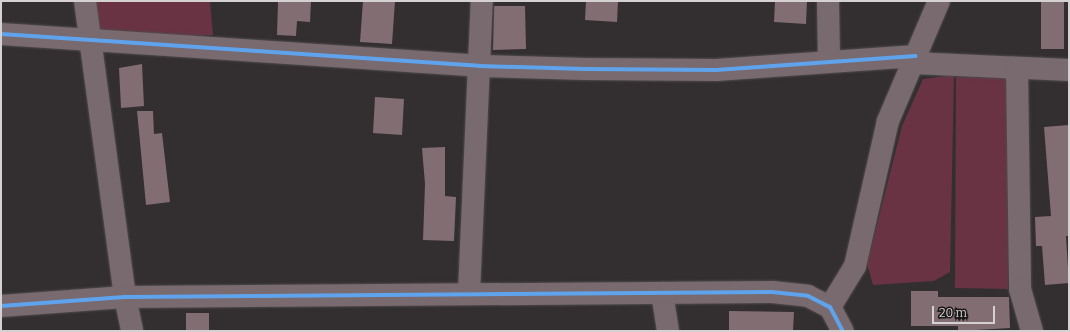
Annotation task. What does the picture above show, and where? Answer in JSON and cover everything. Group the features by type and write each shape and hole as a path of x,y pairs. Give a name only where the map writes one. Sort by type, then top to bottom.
{"street":[{"path":"85,1 125,297 132,331"},
{"path":"469,293 482,1"},
{"path":"828,1 828,61"},
{"path":"830,307 855,266 888,121 939,1"},
{"path":"1,34 479,66 716,70 828,61 914,60 1017,68 1069,70"},
{"path":"1017,68 1020,289 1032,331"},
{"path":"1,306 125,297 469,293 662,294 772,292 808,296 830,307 843,331"},
{"path":"662,294 668,331"}],"shaded area":[{"path":"88,1 210,1 213,35 91,41"},
{"path":"954,75 950,272 934,281 873,285 867,264 902,126 923,79"},
{"path":"956,77 1007,78 1008,289 955,288"}],"building":[{"path":"278,1 311,1 310,22 297,21 296,36 277,35"},
{"path":"363,1 395,1 392,44 360,42"},
{"path":"586,1 618,1 617,22 585,20"},
{"path":"775,1 807,1 806,24 774,22"},
{"path":"1041,1 1064,1 1064,49 1041,49"},
{"path":"494,6 525,6 526,49 493,50"},
{"path":"142,64 144,106 121,108 119,68"},
{"path":"375,97 404,99 402,135 373,133"},
{"path":"137,111 153,111 154,134 162,133 170,202 146,205"},
{"path":"1069,125 1069,236 1066,236 1069,283 1045,285 1042,246 1036,246 1035,217 1051,216 1044,127"},
{"path":"445,147 445,196 456,197 454,241 423,240 425,184 422,148"},
{"path":"911,291 938,291 938,297 1009,297 1010,328 958,331 958,326 911,326"},
{"path":"729,311 794,312 793,331 729,331"},
{"path":"186,313 209,313 209,331 186,331"}],"cycle path":[{"path":"1,34 479,66 585,69 716,70 916,56"},
{"path":"1,306 125,297 772,292 808,296 830,307 843,331"}]}
